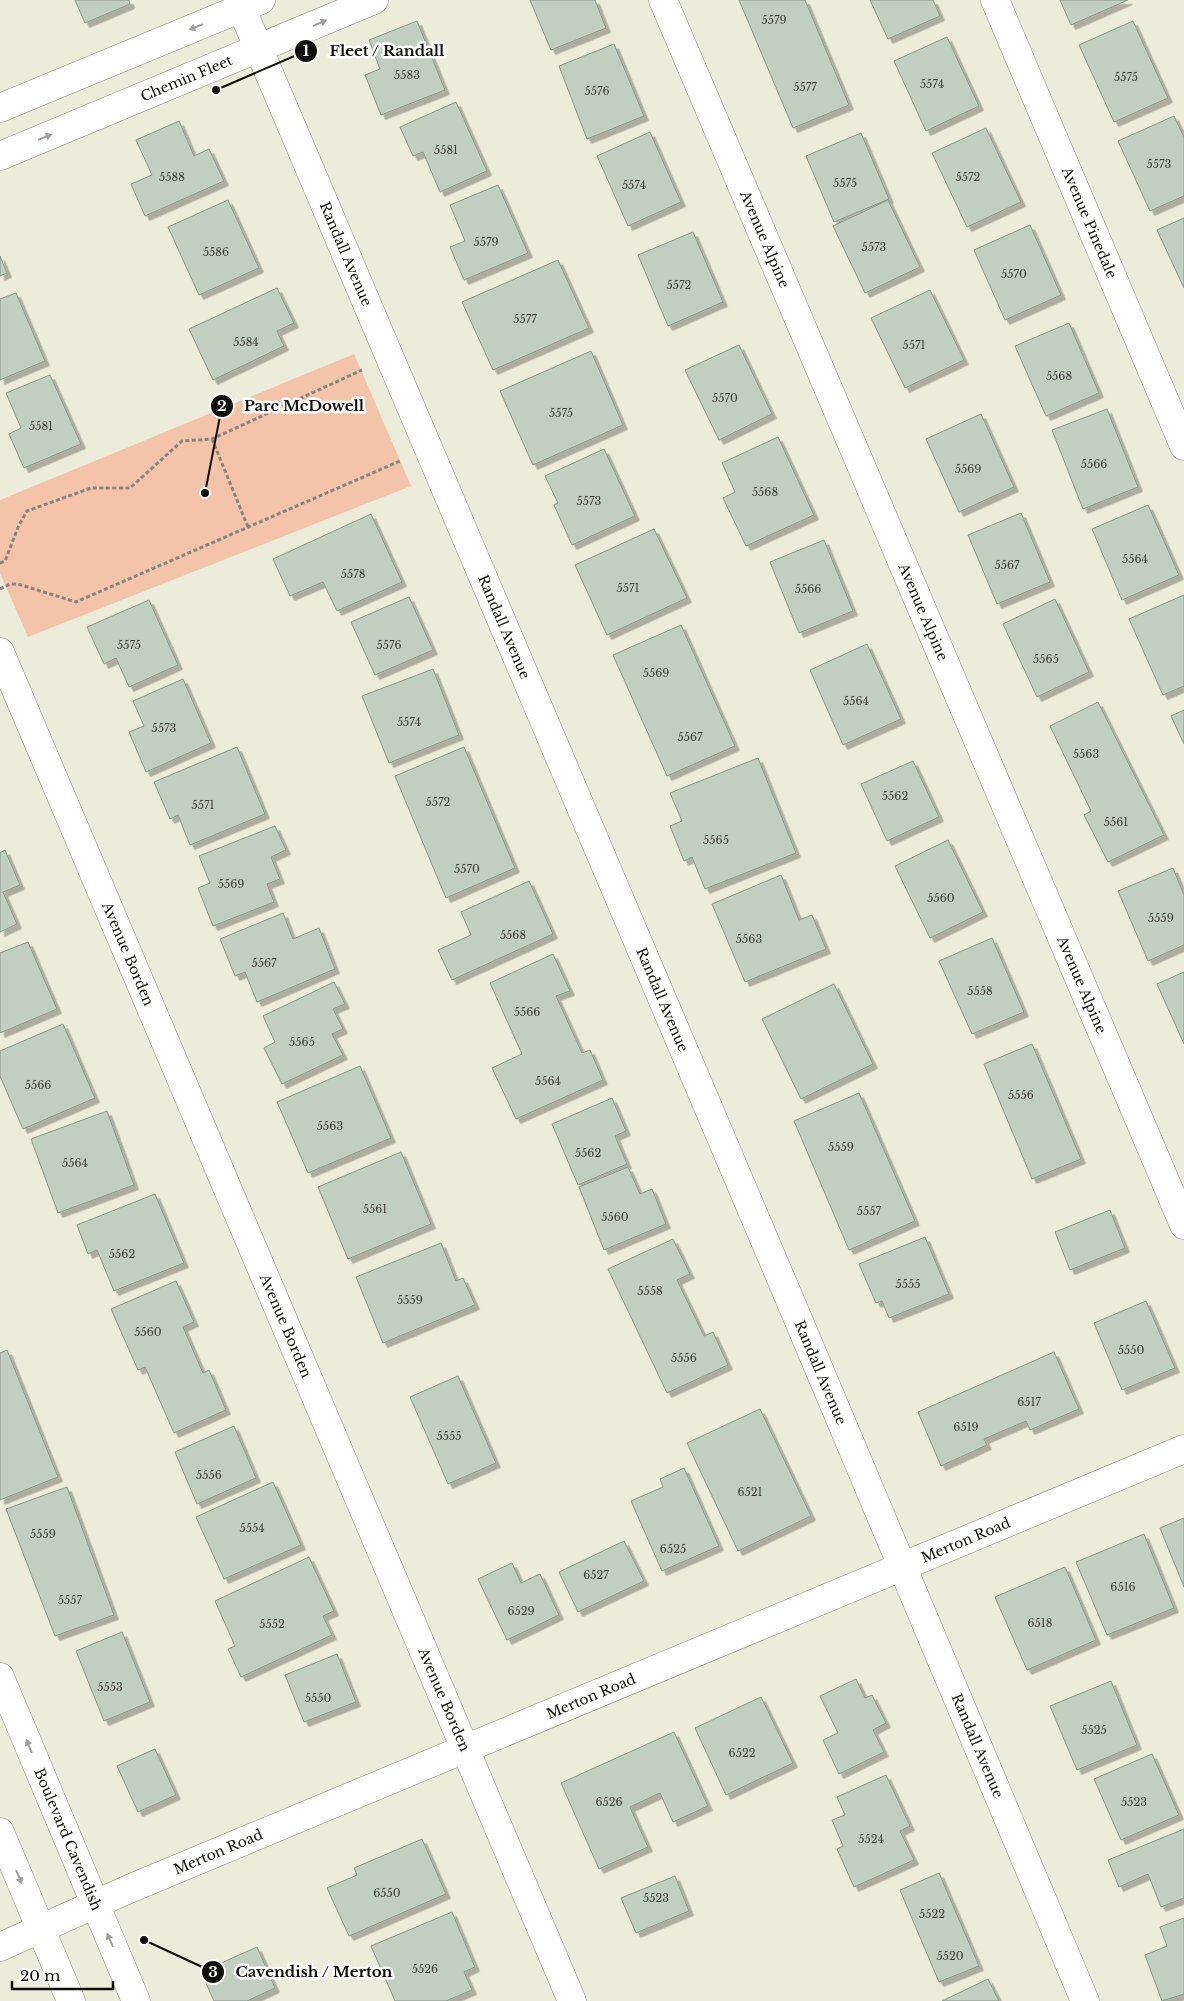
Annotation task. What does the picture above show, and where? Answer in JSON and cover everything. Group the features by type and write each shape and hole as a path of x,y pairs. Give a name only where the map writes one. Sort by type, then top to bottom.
{"street":[{"name":"Chemin Fleet","path":"0,156 374,0"},
{"name":"Avenue Alpine","path":"663,0 1184,1225"},
{"name":"Avenue Pinedale","path":"994,0 1184,446"},
{"name":"Randall Avenue","path":"247,3 259,49 1085,2001"},
{"path":"0,108 247,3"},
{"name":"Avenue Borden","path":"0,652 572,2001"},
{"name":"Merton Road","path":"0,1947 95,1904 1184,1449"},
{"name":"Boulevard Cavendish","path":"0,1677 136,2001"},
{"path":"0,1832 71,2001"}],"path":[{"path":"0,563 5,561 18,525 27,511 91,488 130,488 182,441 212,439 364,369"},
{"path":"212,439 248,527"},
{"path":"0,589 10,584 18,584 76,602 403,460"}],"shaded area":[{"path":"354,354 411,486 28,637 0,573 0,500"}],"building":[{"path":"75,0 129,0 130,4 85,23"},
{"path":"530,0 595,0 606,28 551,50"},
{"path":"739,0 805,0 849,105 793,128"},
{"path":"870,0 933,0 940,16 888,39"},
{"path":"1060,0 1128,0 1071,25"},
{"path":"417,21 445,90 381,115 365,75 380,69 369,40"},
{"path":"1133,21 1168,98 1114,122 1079,45"},
{"path":"947,37 979,106 926,131 894,61"},
{"path":"614,44 644,116 587,139 559,66"},
{"path":"456,102 487,171 440,192 423,152 413,156 400,127"},
{"path":"1174,116 1184,137 1184,196 1150,211 1118,141"},
{"path":"179,121 194,156 209,149 224,181 145,216 131,184 152,175 136,140"},
{"path":"986,128 1021,202 967,227 932,153"},
{"path":"650,132 681,202 628,226 597,156"},
{"path":"861,133 889,199 834,222 806,156"},
{"path":"498,185 528,253 464,280 450,247 465,241 450,205"},
{"path":"228,200 259,268 199,295 168,227"},
{"path":"888,200 920,267 865,293 833,226"},
{"path":"1184,218 1184,288 1157,230"},
{"path":"1030,225 1061,295 1005,320 974,250"},
{"path":"693,232 723,302 668,326 638,255"},
{"path":"0,256 7,273 0,276"},
{"path":"558,260 589,328 493,370 462,302"},
{"path":"277,288 294,323 277,331 284,346 213,380 189,329"},
{"path":"930,290 964,360 905,388 871,318"},
{"path":"16,293 45,361 0,380 0,299"},
{"path":"1069,323 1099,393 1046,416 1015,346"},
{"path":"739,345 772,414 719,440 685,370"},
{"path":"591,351 623,425 533,465 500,391"},
{"path":"50,375 81,444 24,468 9,434 21,428 6,393"},
{"path":"1107,409 1138,487 1083,509 1052,430"},
{"path":"981,414 1014,487 959,512 926,439"},
{"path":"778,437 814,515 746,546 723,498 735,492 722,463"},
{"path":"604,449 635,516 572,545 554,505 558,503 545,476"},
{"path":"1148,505 1179,575 1122,600 1092,529"},
{"path":"1021,513 1050,582 997,604 968,535"},
{"path":"371,514 402,582 337,611 323,582 290,596 273,559"},
{"path":"654,529 687,598 607,635 575,565"},
{"path":"824,540 853,611 799,633 770,562"},
{"path":"1184,595 1184,686 1163,695 1129,619"},
{"path":"409,597 433,650 375,675 351,622"},
{"path":"1055,599 1089,672 1037,697 1003,624"},
{"path":"149,600 178,665 129,687 116,658 104,664 87,627"},
{"path":"681,625 735,746 667,776 613,655"},
{"path":"867,644 901,719 843,745 810,670"},
{"path":"433,669 459,735 389,763 362,696"},
{"path":"183,679 211,743 146,772 129,732 144,726 133,701"},
{"path":"1098,702 1164,835 1108,862 1084,815 1091,811 1050,726"},
{"path":"1184,710 1184,744 1171,716"},
{"path":"237,747 265,814 190,845 178,815 170,819 154,782"},
{"path":"464,747 515,868 446,898 395,776"},
{"path":"758,758 796,853 705,889 692,857 684,861 670,826 682,821 670,793"},
{"path":"913,761 939,817 887,841 861,784"},
{"path":"275,826 286,850 271,857 280,879 267,884 274,902 213,926 198,888 210,883 199,856"},
{"path":"948,840 983,912 930,938 895,866"},
{"path":"5,850 20,885 3,892 17,924 0,932 0,853"},
{"path":"1173,868 1184,895 1184,945 1148,961 1118,891"},
{"path":"781,875 799,920 812,915 826,949 745,982 712,904"},
{"path":"529,881 553,934 452,980 438,950 471,935 461,912"},
{"path":"283,913 293,939 319,928 335,969 257,1002 245,972 235,976 220,939"},
{"path":"992,938 1024,1012 972,1034 939,961"},
{"path":"28,942 57,1009 0,1033 0,953"},
{"path":"553,954 570,991 556,996 582,1053 590,1050 603,1080 516,1119 492,1068 522,1054 490,983"},
{"path":"1184,972 1184,1044 1157,984"},
{"path":"334,982 345,1004 333,1009 343,1029 332,1034 343,1055 282,1084 264,1048 275,1042 263,1016"},
{"path":"834,984 873,1064 801,1099 762,1019"},
{"path":"63,1024 95,1098 23,1129 0,1076 0,1051"},
{"path":"1032,1044 1081,1159 1032,1179 984,1064"},
{"path":"360,1066 391,1138 308,1173 277,1102"},
{"path":"859,1093 915,1221 849,1250 794,1121"},
{"path":"612,1098 626,1131 615,1136 627,1164 578,1185 552,1124"},
{"path":"107,1111 134,1185 58,1213 31,1139"},
{"path":"401,1152 431,1224 348,1259 318,1187"},
{"path":"628,1167 640,1194 652,1189 666,1224 604,1250 579,1187"},
{"path":"155,1194 184,1263 114,1291 97,1250 88,1254 77,1225"},
{"path":"1110,1210 1125,1248 1070,1270 1055,1232"},
{"path":"925,1237 949,1294 889,1318 882,1301 876,1303 859,1264"},
{"path":"673,1239 690,1274 677,1280 704,1336 713,1332 728,1365 667,1393 608,1269"},
{"path":"441,1243 456,1281 463,1278 475,1305 383,1343 356,1277"},
{"path":"176,1281 194,1322 183,1327 203,1373 209,1370 226,1410 174,1433 145,1367 138,1370 111,1309"},
{"path":"1146,1301 1175,1368 1122,1390 1094,1323"},
{"path":"7,1350 58,1477 0,1500 0,1353"},
{"path":"1054,1352 1079,1409 1030,1430 1026,1421 984,1439 987,1445 941,1466 918,1412"},
{"path":"458,1376 496,1463 448,1484 410,1397"},
{"path":"760,1409 811,1516 738,1551 687,1443"},
{"path":"234,1426 256,1478 197,1504 175,1452"},
{"path":"684,1468 719,1546 662,1571 631,1501 663,1487 660,1479"},
{"path":"273,1482 301,1545 224,1579 196,1517"},
{"path":"67,1487 114,1615 55,1636 6,1509"},
{"path":"1184,1518 1184,1587 1160,1528"},
{"path":"1144,1534 1174,1608 1107,1635 1076,1562"},
{"path":"624,1541 644,1581 578,1612 559,1572"},
{"path":"309,1557 334,1611 323,1616 332,1635 241,1677 228,1649 235,1646 215,1601"},
{"path":"512,1563 521,1583 540,1574 559,1615 507,1640 478,1579"},
{"path":"1065,1567 1096,1640 1027,1670 995,1597"},
{"path":"122,1632 150,1702 104,1721 76,1651"},
{"path":"337,1654 356,1702 304,1722 285,1675"},
{"path":"856,1679 865,1698 872,1695 886,1723 873,1730 884,1752 839,1774 823,1740 838,1733 820,1696"},
{"path":"1111,1681 1137,1745 1077,1770 1050,1706"},
{"path":"761,1697 793,1763 726,1795 695,1728"},
{"path":"674,1732 708,1806 673,1822 660,1793 630,1807 648,1847 599,1869 561,1783"},
{"path":"155,1749 176,1795 138,1812 117,1766"},
{"path":"1152,1754 1179,1815 1121,1840 1094,1779"},
{"path":"886,1775 910,1826 900,1831 914,1860 854,1887 837,1849 843,1846 832,1820 845,1815 837,1797"},
{"path":"1184,1829 1184,1898 1161,1907 1148,1874 1119,1887 1108,1860"},
{"path":"422,1839 446,1894 349,1936 327,1888 357,1875 354,1868"},
{"path":"939,1873 979,1966 939,1982 900,1890"},
{"path":"675,1876 689,1911 636,1933 621,1898"},
{"path":"452,1912 475,1967 464,1972 472,1990 446,2001 395,2001 371,1946"},
{"path":"1184,1918 1184,1994 1162,2001 1145,1955 1167,1946 1160,1927"},
{"path":"257,1947 275,1988 247,2001 214,2001 201,1972"},
{"path":"988,1979 999,2001 942,2001"}],"place":[{"name":"Fleet / Randall","path":"216,90"},
{"name":"Parc McDowell","path":"205,493"},
{"name":"Cavendish / Merton","path":"144,1940"}]}
